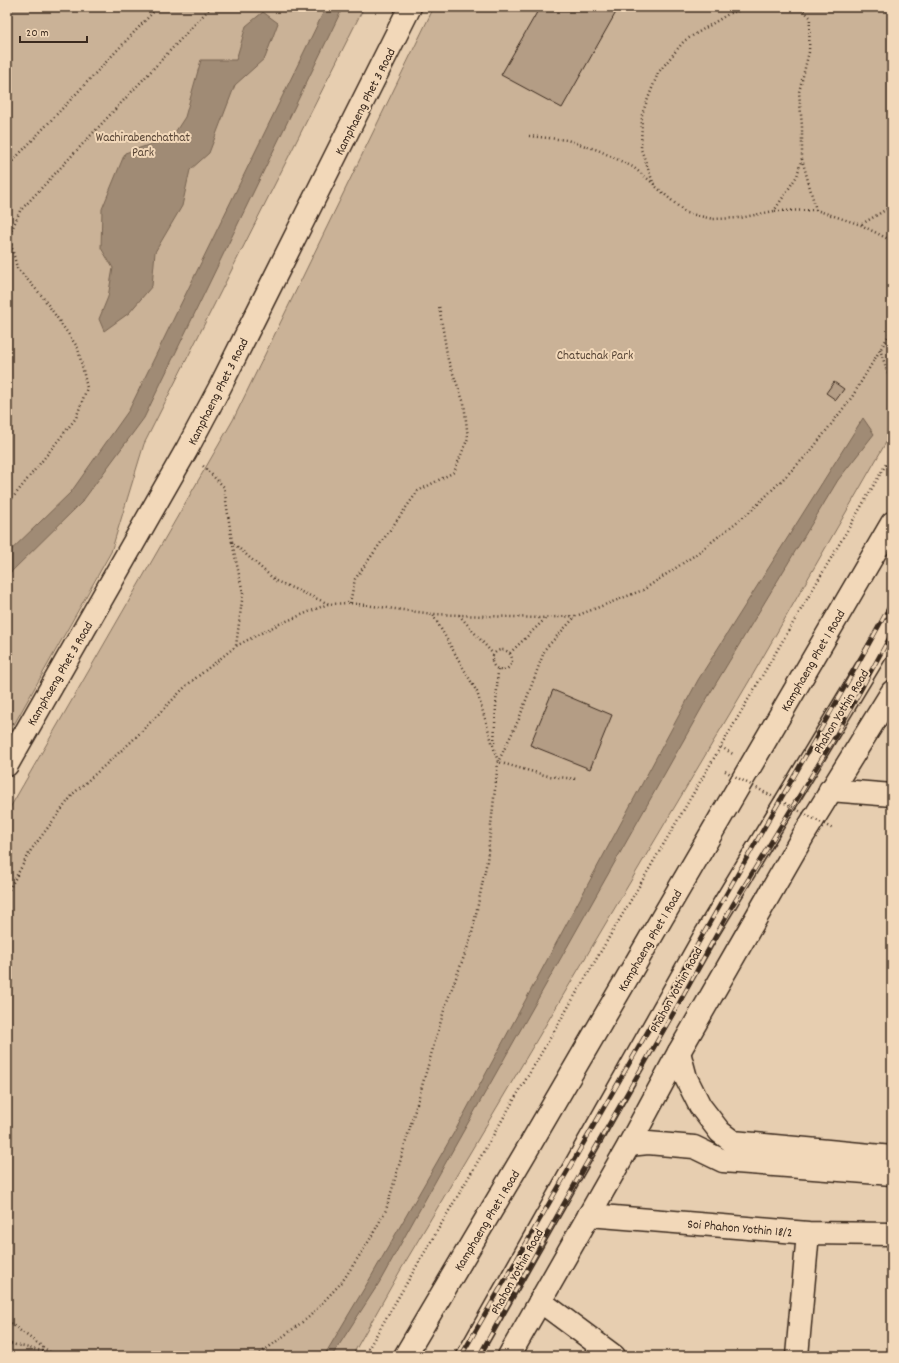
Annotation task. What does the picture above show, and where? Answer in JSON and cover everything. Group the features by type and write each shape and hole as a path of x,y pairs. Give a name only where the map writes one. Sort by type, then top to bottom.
{"main road":[{"name":"Kamphaeng Phet 3 Road","path":"7,765 187,449 220,387 410,7"},
{"name":"Kamphaeng Phet 1 Road","path":"405,1356 524,1155 892,523"},
{"name":"Phahon Yothin Road","path":"468,1356 705,936 892,628"},
{"path":"509,1356 629,1145 679,1052 830,790 891,696"},
{"path":"830,790 892,795"},
{"path":"679,1052 686,1078 700,1106 720,1132 734,1142 892,1157"},
{"path":"629,1145 648,1143 694,1147 707,1146 715,1135 712,1123"},
{"path":"694,1147 723,1161 892,1174"},
{"name":"Soi Phahon Yothin 18/2","path":"589,1215 808,1233 892,1234"},
{"path":"797,1356 808,1233"},
{"path":"540,1301 614,1356"}],"path":[{"path":"7,167 158,7"},
{"path":"7,505 76,418 87,388 78,348 42,296 17,268 9,236 20,210 211,7"},
{"path":"654,185 641,149 642,114 658,73 684,41 730,13 754,7"},
{"path":"800,7 810,17 809,52 799,92 802,126 802,158 816,210"},
{"path":"529,136 567,140 598,150 633,167 686,213 713,219 740,218 774,211 816,210 861,225 892,241"},
{"path":"774,211 797,176 802,158"},
{"path":"861,225 892,206"},
{"path":"350,603 355,579 418,492 454,472 468,438 464,403 448,360 439,306"},
{"path":"7,893 31,850 74,793 132,741 187,685 236,646 277,625 329,604 350,603 433,614 546,618 576,616 643,590 695,555 752,510 810,452 852,397 892,330"},
{"path":"880,348 892,387"},
{"path":"187,449 224,487 232,542 243,593 236,646"},
{"path":"364,1356 892,454"},
{"path":"232,542 276,581 329,604"},
{"path":"433,614 477,692 498,762"},
{"path":"459,615 493,654"},
{"path":"257,1356 309,1316 342,1282 369,1241 386,1210 444,1007 471,938 487,860 498,762 519,719 545,648 576,616"},
{"path":"510,653 546,618"},
{"path":"500,650 510,653 512,660 510,666 505,670 498,670 495,668 491,662 493,654 500,650"},
{"path":"494,746 498,670"},
{"path":"721,747 734,754"},
{"path":"498,762 548,776 577,779"},
{"path":"725,771 833,829"},
{"path":"7,1321 52,1355"},
{"path":"7,1343 52,1355 92,1356"}],"green space":[{"name":"Wachirabenchathat Park","path":"7,7 364,7 144,444 111,552 7,737"},
{"name":"Chatuchak Park","path":"434,7 892,7 892,432 748,683 400,1271 352,1356 7,1356 7,813 233,420"}],"shaded area":[{"path":"326,7 343,7 144,418 82,502 7,576 7,554 71,492 129,410"},
{"path":"263,12 278,23 265,58 235,85 209,153 190,170 182,206 155,252 152,286 129,313 104,331 99,319 108,297 113,268 101,248 102,209 125,153 172,137 185,117 201,60 236,60 246,26"},
{"path":"863,418 874,434 838,480 709,695 379,1283 332,1356 324,1356 456,1129 698,680"}],"building":[{"path":"540,7 619,7 562,108 501,75"},
{"path":"834,382 844,389 836,400 826,393"},
{"path":"553,690 612,715 590,769 530,745"}],"railway":[{"path":"461,1356 550,1203 892,602"},
{"path":"479,1356 582,1171 678,1005 732,906 835,737 892,633"}]}
